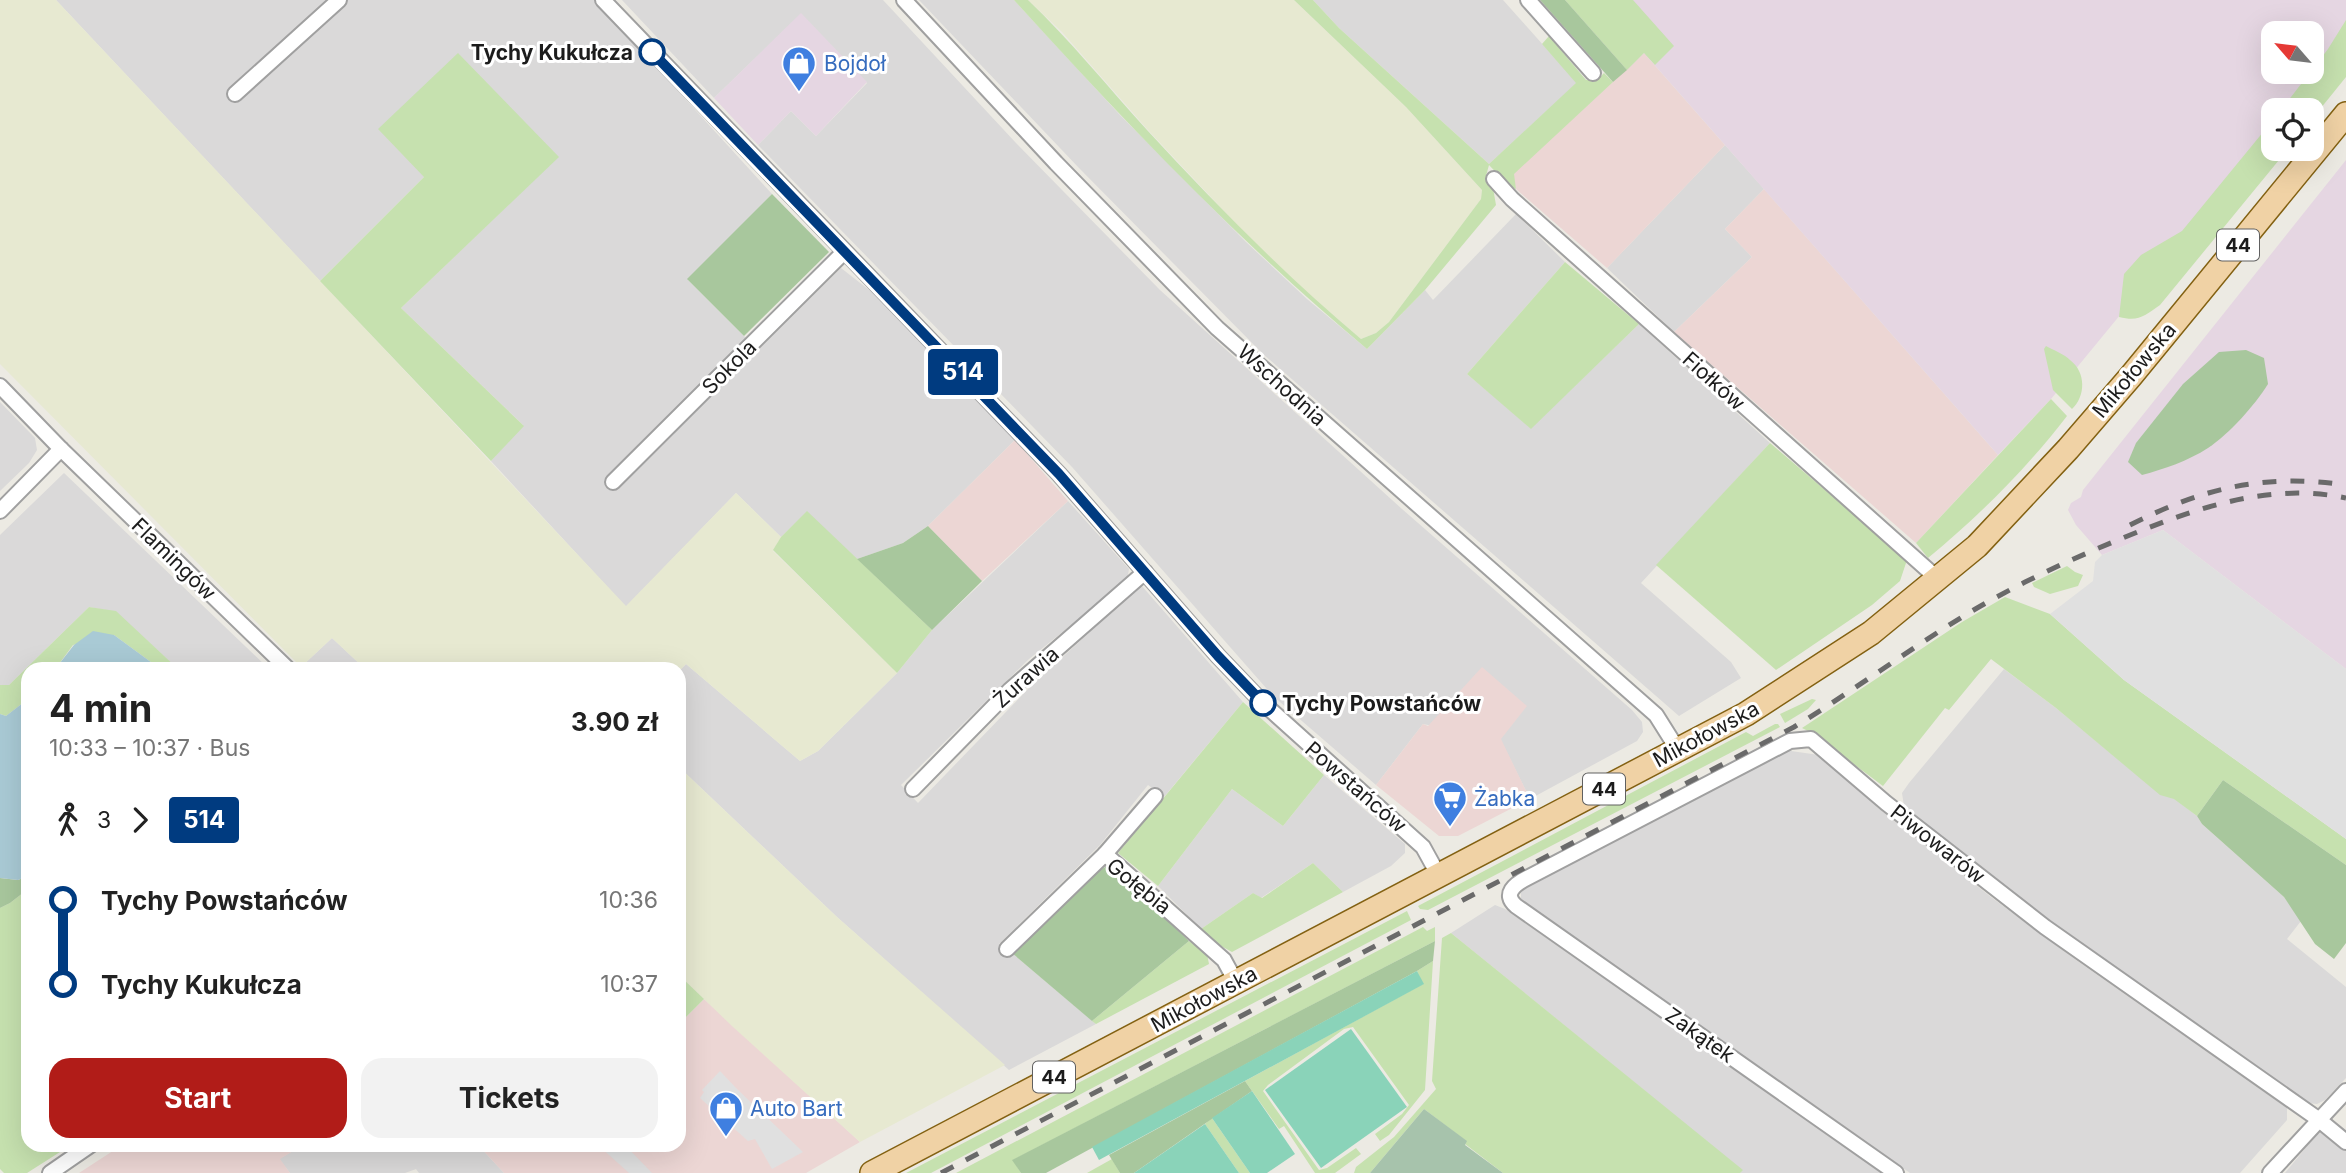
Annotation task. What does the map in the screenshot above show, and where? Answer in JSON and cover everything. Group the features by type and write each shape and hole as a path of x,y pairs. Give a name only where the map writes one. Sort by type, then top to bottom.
{"main road":[{"name":"Mikołowska","path":"872,1173 1746,714 1871,633 1977,546 2068,449 2346,114"}],"street":[{"path":"234,94 339,0"},
{"name":"Powstańców","path":"603,0 1032,444 1218,656 1276,717 1423,847 1439,876"},
{"name":"Wschodnia","path":"904,0 1056,163 1217,328 1656,715 1678,750"},
{"path":"1528,0 1592,73"},
{"name":"Fiołków","path":"1494,179 1512,199 1938,579"},
{"name":"Sokola","path":"613,482 844,251"},
{"name":"Flamingów","path":"0,386 61,449 281,662"},
{"path":"0,510 61,449"},
{"name":"Żurawia","path":"913,789 1010,690 1146,572"},
{"name":"Piwowarów","path":"1509,893 1519,882 1790,741 1811,739 1907,820 2045,927 2318,1119 2346,1142"},
{"path":"1105,854 1155,796"},
{"name":"Gołębia","path":"1007,949 1105,854 1224,960 1236,982"},
{"name":"Zakątek","path":"1509,893 1516,906 1896,1173"},
{"path":"2270,1173 2346,1091"},
{"path":"50,1173 80,1152"}],"shaded area":[{"path":"56,0 595,0 772,194 688,280 758,350 841,268 882,300 1015,440 928,526 903,543 857,559 807,512 781,537 736,493 626,607 491,461 523,425 401,308 558,157 424,177 320,281"},
{"path":"622,0 883,0 1016,143 1160,290 1402,509 1632,710 1642,722 1643,732 1637,741 1530,799 1500,739 1423,724 1376,785 1273,696 1072,467 758,145 791,111 816,136 867,83 801,14 714,98"},
{"path":"919,0 1014,0 1120,115 1246,242 1307,299 1367,349 1425,290 1433,300 1516,214 1565,262 1467,374 1531,428 1639,324 1770,443 1641,583 1731,662 1741,678 1679,716 1263,354 1079,168"},
{"path":"1313,0 1503,0 1577,83 1489,164 1339,28"},
{"path":"1565,0 2346,0 2346,40 2324,67 2324,21 2261,21 2261,84 2310,84 2299,98 2261,98 2261,144 2051,399 1998,455 1644,53 1627,70"},
{"path":"801,13 867,82 816,136 791,111 758,145 714,98"},
{"path":"1644,53 1725,145 1607,268 1516,189 1513,174"},
{"path":"1725,145 1764,189 1725,229 1752,257 1674,332 1607,268"},
{"path":"2346,160 2346,669 2163,530 2102,555 2076,525 2068,510"},
{"path":"1764,189 1998,455 1916,543 1674,332 1752,257 1725,229"},
{"path":"0,402 35,438 37,450 29,463 0,491"},
{"path":"1015,440 1068,501 982,581 928,526"},
{"path":"64,473 262,662 170,662 116,612 89,607 33,662 21,662 21,673 9,685 0,685 0,535"},
{"path":"1068,501 1129,569 1127,580 1029,659 901,785 918,803 1030,687 1141,585 1243,702 1164,797 1148,785 1100,845 999,944 1096,1024 1009,1070 837,917 686,774 686,664 800,761 818,751 897,673 932,630"},
{"path":"2163,530 2346,669 2346,839 2124,680 2050,614 2093,581 2095,562 2102,555"},
{"path":"332,638 358,662 306,662"},
{"path":"1482,667 1527,706 1501,739 1530,799 1458,836 1439,836 1376,785 1423,724 1428,726"},
{"path":"2004,669 2160,794 2174,798 2197,816 2202,824 2284,897 2301,921 2287,939 2346,987 2346,1078 2325,1100 2317,1104 2307,1103 2135,983 1982,872 1904,806 1902,793 1909,783"},
{"path":"1784,750 1819,755 1878,808 1991,897 2287,1108 2287,1120 2240,1173 1910,1173 1521,901 1521,889"},
{"path":"1324,775 1405,844 1405,853 1391,866 1343,892 1313,863 1261,898 1253,893 1201,929 1158,886 1232,789 1283,826"},
{"path":"1495,905 1505,909 1883,1173 1740,1173 1742,1170 1451,933"},
{"path":"704,999 860,1142 806,1173 504,1173 484,1152 686,1152 686,1017"},
{"path":"720,1071 803,1152 772,1169 755,1139 748,1141 700,1098 704,1092 702,1090"},
{"path":"2340,1126 2346,1130 2346,1173 2285,1173 2317,1134"},
{"path":"111,1152 292,1152 280,1159 290,1173 79,1173"},
{"path":"291,1152 484,1152 504,1173 419,1173 416,1169 405,1173 290,1173 279,1159"},
{"path":"606,1152 632,1152 652,1173 629,1173"}],"green space":[{"path":"0,0 56,0 626,606 736,493 781,537 773,551 897,673 818,751 800,761 686,662 358,662 332,638 306,662 296,662 0,364"},
{"path":"1014,0 1028,0 1225,212 1305,290 1361,339 1376,333 1389,322 1481,199 1482,190 1406,107 1294,0 1313,0 1339,28 1489,164 1576,83 1542,44 1549,36 1586,80 1597,80 1604,73 1613,82 1514,174 1516,189 1507,184 1489,165 1486,176 1493,188 1496,205 1425,290 1367,349 1274,267 1184,180"},
{"path":"1028,0 1294,0 1406,107 1482,190 1481,199 1389,322 1376,333 1361,339 1311,297 1240,228 1147,129 1062,32"},
{"path":"1540,0 1565,0 1627,70 1613,82"},
{"path":"1565,0 1633,0 1674,46 1655,65 1644,53 1627,70"},
{"path":"2346,20 2346,77 2324,104 2324,98 2290,98 2301,84 2324,84 2324,54"},
{"path":"458,53 559,157 401,308 524,426 491,461 320,281 424,177 378,129"},
{"path":"2261,135 2261,161 2278,161 2160,305 2141,317 2119,317 2124,274 2141,255 2182,231"},
{"path":"772,194 829,252 744,336 687,279"},
{"path":"1565,262 1639,324 1531,429 1467,374"},
{"path":"2046,346 2068,358 2079,371 2082,391 2072,409 2053,390 2044,349"},
{"path":"2246,350 2264,358 2268,384 2233,427 2200,453 2159,470 2142,475 2128,462 2136,443 2183,384 2219,352"},
{"path":"2051,399 2067,416 2002,491 1928,558 1916,543"},
{"path":"1770,443 1907,560 1900,581 1872,605 1776,670 1656,565"},
{"path":"807,511 932,630 897,673 773,550 781,537"},
{"path":"928,526 982,581 932,630 857,559 903,543"},
{"path":"2067,566 2083,575 2078,586 2050,594 2034,587 2032,583"},
{"path":"2005,597 2050,614 2124,680 2346,839 2346,865 2223,780 2197,816 2174,799 2160,795 2056,708 1991,659 1949,710 1945,708 1883,786 1802,728 1962,622"},
{"path":"89,607 116,611 171,662 151,662 114,635 73,645 60,662 33,662"},
{"path":"21,673 21,704 6,716 0,714 0,685 9,685"},
{"path":"1812,699 1816,700 1808,709 1785,723 1780,714"},
{"path":"1243,702 1324,775 1283,826 1232,789 1158,886 1118,853"},
{"path":"1775,724 1780,727 1428,910 1418,906 1746,732 1753,736"},
{"path":"686,774 837,917 1005,1065 860,1142 686,982"},
{"path":"2223,780 2346,865 2346,943 2334,959 2315,944 2284,897 2202,824 2197,816"},
{"path":"1313,863 1343,892 1232,952 1212,941 1201,929 1253,893 1262,898"},
{"path":"1109,865 1189,941 1092,1021 1012,953 1090,875"},
{"path":"0,878 21,879 21,894 0,908"},
{"path":"21,894 21,1152 60,1152 27,1173 4,1173 0,1169 0,908"},
{"path":"1407,911 1411,920 931,1173 906,1173"},
{"path":"1423,927 1427,931 1435,927 1435,941 1013,1160 1021,1173 956,1173"},
{"path":"1451,933 1743,1170 1740,1173 1503,1173 1424,1109 1370,1173 1354,1173 1356,1167 1394,1137 1436,1089 1432,1081 1442,938"},
{"path":"1189,941 1207,954 1209,964 1096,1024 1092,1021"},
{"path":"1435,941 1433,961 1417,971 1046,1173 1021,1173 1012,1160"},
{"path":"1433,961 1425,1090 1389,1135 1380,1141 1375,1134 1402,1114 1409,1105 1353,1027 1344,1029 1263,1091 1319,1170 1327,1168 1356,1148 1361,1154 1335,1173 1315,1173 1284,1126 1279,1129 1245,1081 1423,984 1417,971"},
{"path":"1417,971 1424,984 1099,1160 1092,1147"},
{"path":"686,982 704,999 686,1017"},
{"path":"1351,1029 1407,1107 1321,1168 1265,1090"},
{"path":"1245,1081 1252,1091 1134,1173 1120,1173 1109,1155"},
{"path":"1252,1091 1295,1154 1267,1173 1250,1173 1212,1118"},
{"path":"1424,1109 1467,1141 1465,1145 1503,1173 1370,1173"},
{"path":"1212,1118 1250,1173 1239,1173 1205,1124"},
{"path":"1205,1124 1239,1173 1134,1173"},
{"path":"1112,1159 1120,1173 1087,1173"}],"water":[{"path":"93,631 114,635 151,662 61,662 74,645"},
{"path":"21,704 21,879 18,880 0,878 0,714 6,716"}],"railway":[{"path":"2130,525 2183,501 2235,487 2288,481 2346,485"},
{"path":"941,1173 1794,727 1967,614 2052,569 2140,531 2215,505 2293,493 2346,498"}],"bus line":[{"name":"514","path":"652,52 977,386 1263,703"}],"place":[{"name":"Tychy Kukułcza","path":"652,52"},
{"name":"Bojdoł","path":"799,93"},
{"name":"Tychy Powstańców","path":"1263,703"},
{"name":"Żabka","path":"1450,828"},
{"name":"Auto Bart","path":"726,1138"}]}
